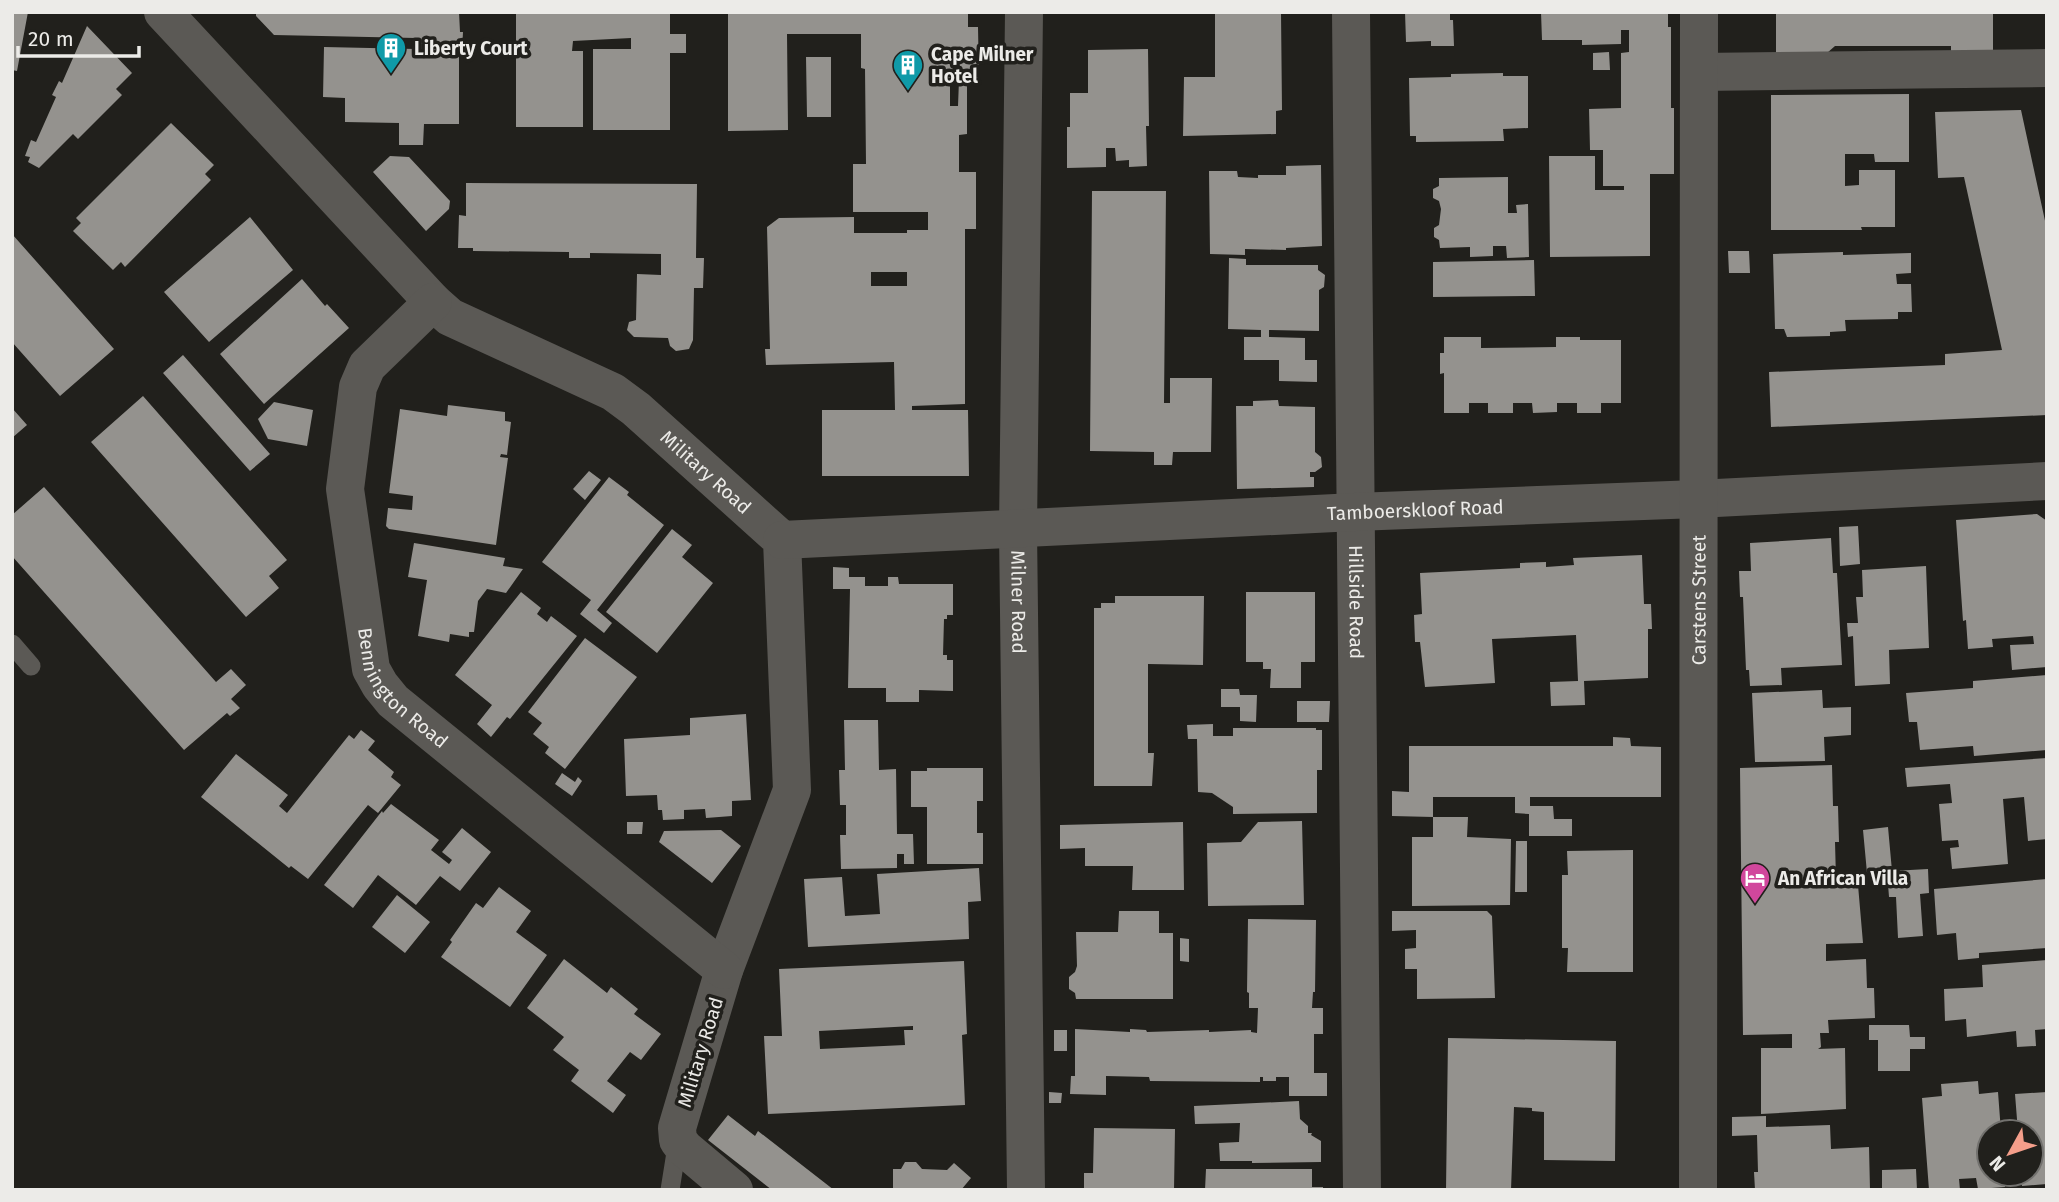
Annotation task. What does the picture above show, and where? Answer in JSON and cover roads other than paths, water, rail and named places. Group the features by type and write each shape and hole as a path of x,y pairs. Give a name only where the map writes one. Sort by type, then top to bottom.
{"street":[{"name":"Military Road","path":"163,12 433,302 450,317 613,392 636,409 782,541 792,790 724,970 677,1128 678,1140"},
{"name":"Milner Road","path":"1024,12 1018,530 1026,1190"},
{"name":"Hillside Road","path":"1351,12 1362,1190"},
{"name":"Carstens Street","path":"1698,1190 1699,12"},
{"path":"1699,72 2047,68"},
{"name":"Bennington Road","path":"433,302 368,366 358,387 345,489 371,669 393,701 724,970"},
{"name":"Tamboerskloof Road","path":"782,541 2047,481"},
{"path":"678,1140 703,1166 734,1190"}],"lane":[{"path":"12,644 31,666"},
{"path":"670,1190 678,1140"}],"place":[{"name":"Liberty Court","path":"391,75"},
{"name":"Cape Milner Hotel","path":"908,92"},
{"name":"An African Villa","path":"1755,905"}]}
